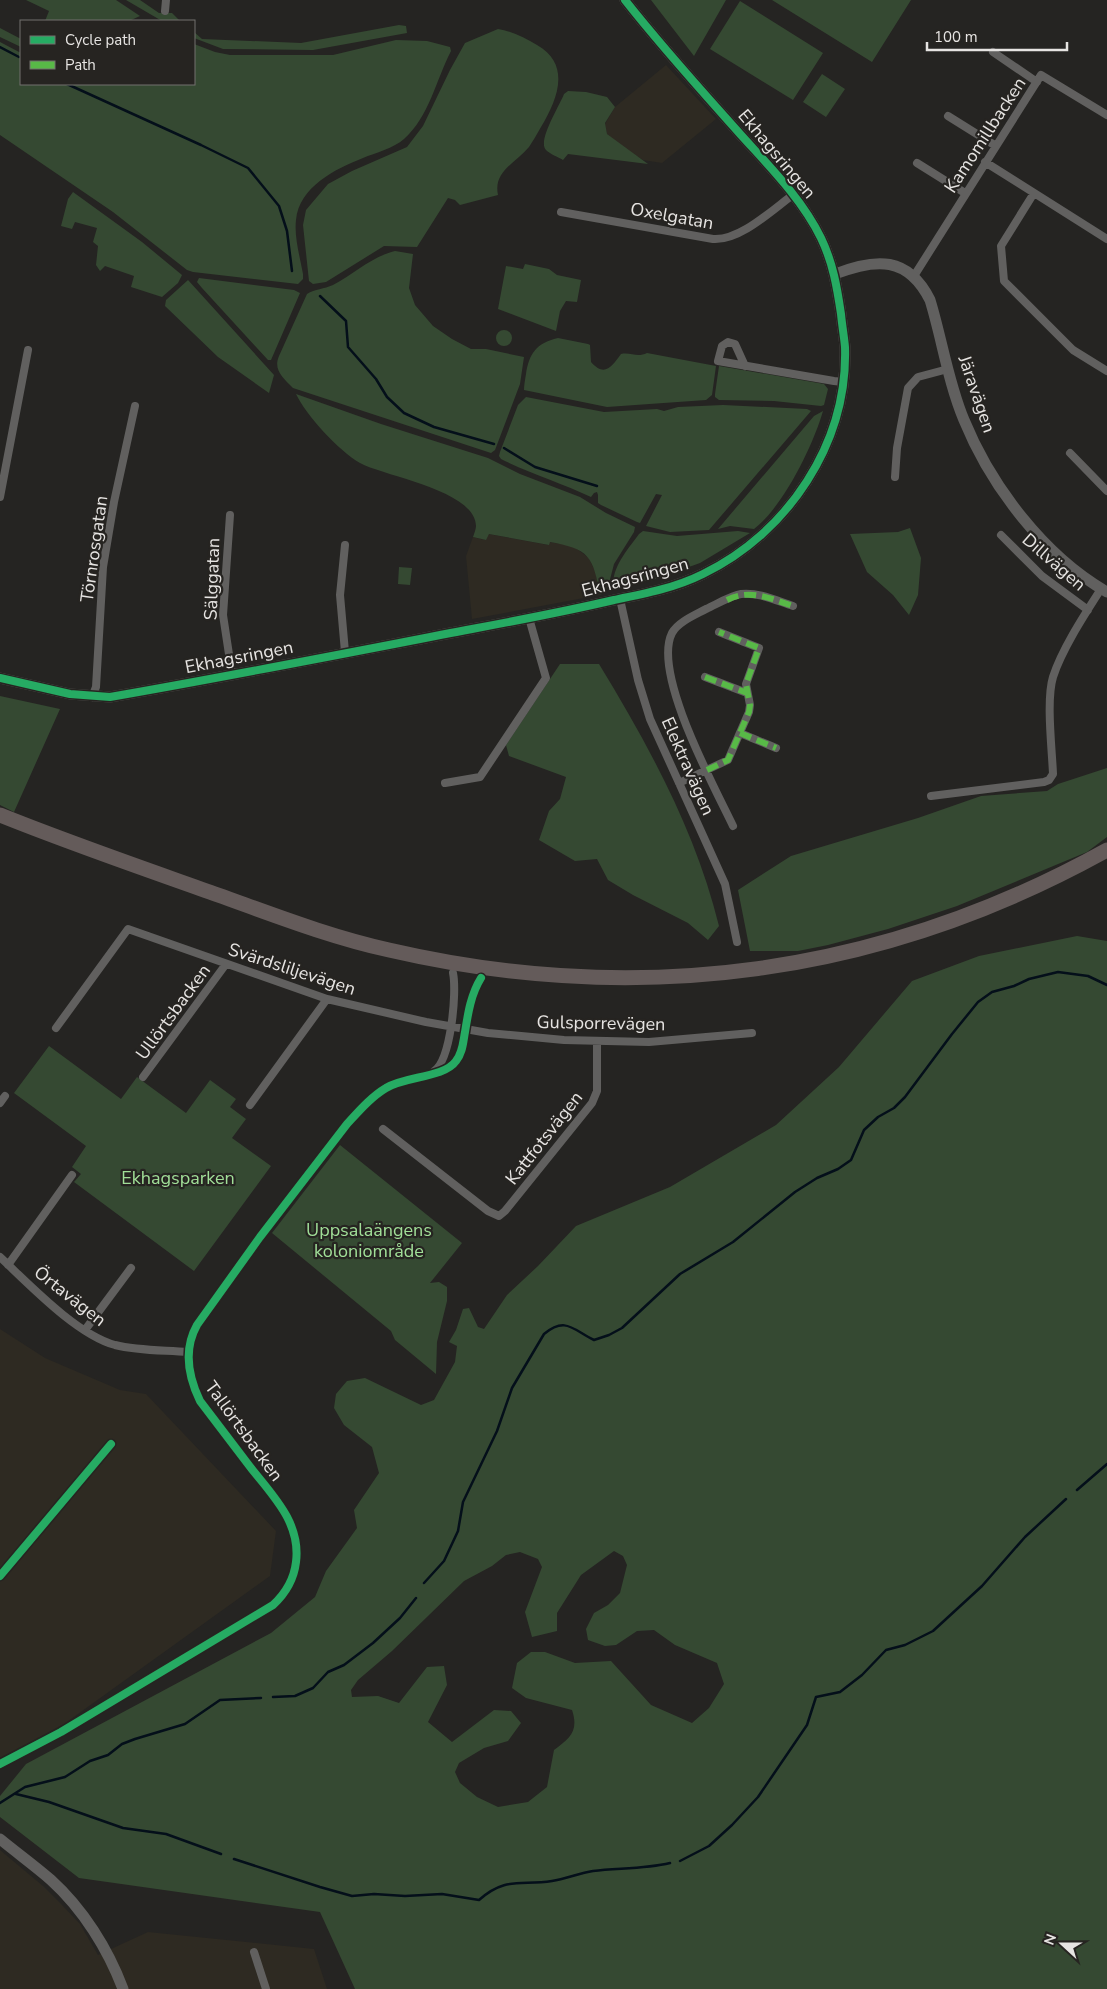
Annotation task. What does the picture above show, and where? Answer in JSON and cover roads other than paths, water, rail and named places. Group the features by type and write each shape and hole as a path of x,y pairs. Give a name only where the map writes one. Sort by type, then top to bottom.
{"highway":[{"path":"0,815 240,903 359,942 425,958 488,969 538,975 607,979 682,976 760,969 806,961 870,946 932,928 991,907 1066,872 1107,850"},
{"path":"0,825 324,943 388,960 481,978 572,987 657,988 755,979 865,958 956,931 1021,904 1107,861"}],"street":[{"path":"165,11 166,0"},
{"name":"Ekhagsringen","path":"0,678 70,694 110,697 528,618 666,588 701,575 729,560 760,536 779,518 799,495 818,462 829,437 837,410 843,382 845,345 835,274 820,237 794,194 625,0"},
{"path":"993,52 1037,82"},
{"name":"Kamomillbacken","path":"914,276 1041,75 1107,115"},
{"path":"948,116 996,146"},
{"path":"985,162 1107,239"},
{"path":"917,163 965,194"},
{"path":"1034,192 1001,246 1004,281 1073,350 1107,371"},
{"name":"Oxelgatan","path":"562,212 712,239 725,239 737,235 794,194"},
{"name":"Järavägen","path":"835,274 862,265 883,263 898,267 914,276 930,300 963,420 987,467 1008,500 1044,543 1104,591"},
{"path":"0,497 28,350"},
{"path":"745,366 843,382"},
{"path":"895,477 897,448 908,388 918,377 948,369"},
{"name":"Törnrosgatan","path":"92,697 96,687 103,567 114,502 135,406"},
{"path":"1070,453 1107,491"},
{"name":"Sälggatan","path":"230,515 223,615 232,674"},
{"name":"Dillvägen","path":"1001,535 1042,576 1088,610"},
{"path":"345,545 340,594 345,652"},
{"path":"931,796 1044,782 1051,778 1053,774 1050,694 1053,677 1088,610 1104,591"},
{"path":"733,826 677,702 667,657 670,639 674,631 694,615 742,594 765,596 793,606"},
{"name":"Elektravägen","path":"620,599 638,680 650,720 725,884 736,942"},
{"path":"446,784 480,777 546,678 528,618"},
{"path":"679,783 728,760 749,712 750,705 746,684 759,648 719,632"},
{"path":"705,677 748,693"},
{"path":"740,733 776,748"},
{"name":"Svärdsliljevägen","path":"56,1028 128,929 327,998 388,1014 451,1026"},
{"name":"Ullörtsbacken","path":"143,1077 226,964"},
{"path":"432,1073 438,1069 443,1060 451,1026 455,990 453,973"},
{"name":"Tallörtsbacken","path":"0,1764 61,1732 273,1605 283,1596 295,1571 297,1542 293,1528 278,1502 200,1401 192,1384 188,1367 188,1352 193,1332 260,1237 347,1124 371,1098 387,1087 405,1080 447,1069 456,1062 461,1052 472,995 481,978"},
{"path":"250,1104 327,998"},
{"name":"Gulsporrevägen","path":"451,1026 522,1037 597,1041 649,1042 752,1033"},
{"name":"Kattfotsvägen","path":"384,1129 488,1211 498,1216 506,1211 592,1103 597,1091 597,1041"},
{"path":"0,1103 5,1096"},
{"path":"8,1265 72,1175"},
{"name":"Örtavägen","path":"0,1257 31,1286 85,1330 102,1340 115,1345 136,1348 188,1352"},
{"path":"85,1330 131,1268"},
{"path":"0,1576 111,1444"},
{"path":"0,1839 52,1881 86,1919 114,1964 123,1989"},
{"path":"254,1952 266,1989"}],"waterway":[{"path":"0,47 19,57"},
{"path":"69,85 248,168 279,206 287,231 292,271"},
{"path":"320,296 346,321 348,347 376,379 387,397 404,413 434,427 494,444"},
{"path":"504,448 535,467 597,486"},
{"path":"424,1583 444,1561 458,1531 463,1502 497,1431 512,1388 544,1334 558,1326 564,1325 594,1340 622,1328 680,1274 733,1242 795,1192 851,1160 864,1130 878,1117 894,1108 905,1097 978,1002 992,992 1014,986 1029,979 1058,972 1088,976 1107,985"},
{"path":"1077,1490 1107,1464"},
{"path":"680,1861 709,1846 758,1797 807,1725 816,1697 840,1692 862,1675 886,1650 905,1645 933,1631 982,1586 1025,1537 1066,1499"},
{"path":"273,1697 295,1696 313,1688 328,1672 344,1665 373,1643 400,1618 416,1598"},
{"path":"0,1803 25,1787 65,1777 90,1761 108,1755 122,1744 185,1724 220,1700 261,1698"},
{"path":"16,1794 49,1802 123,1828 166,1834 221,1854"},
{"path":"234,1859 352,1896 374,1894 405,1896 442,1894 479,1900 497,1888 514,1883 552,1881 593,1871 670,1863"}],"park label":[{"name":"Ekhagsparken","path":"178,1178"},
{"name":"Uppsalaängens koloniområde","path":"369,1240"}]}
